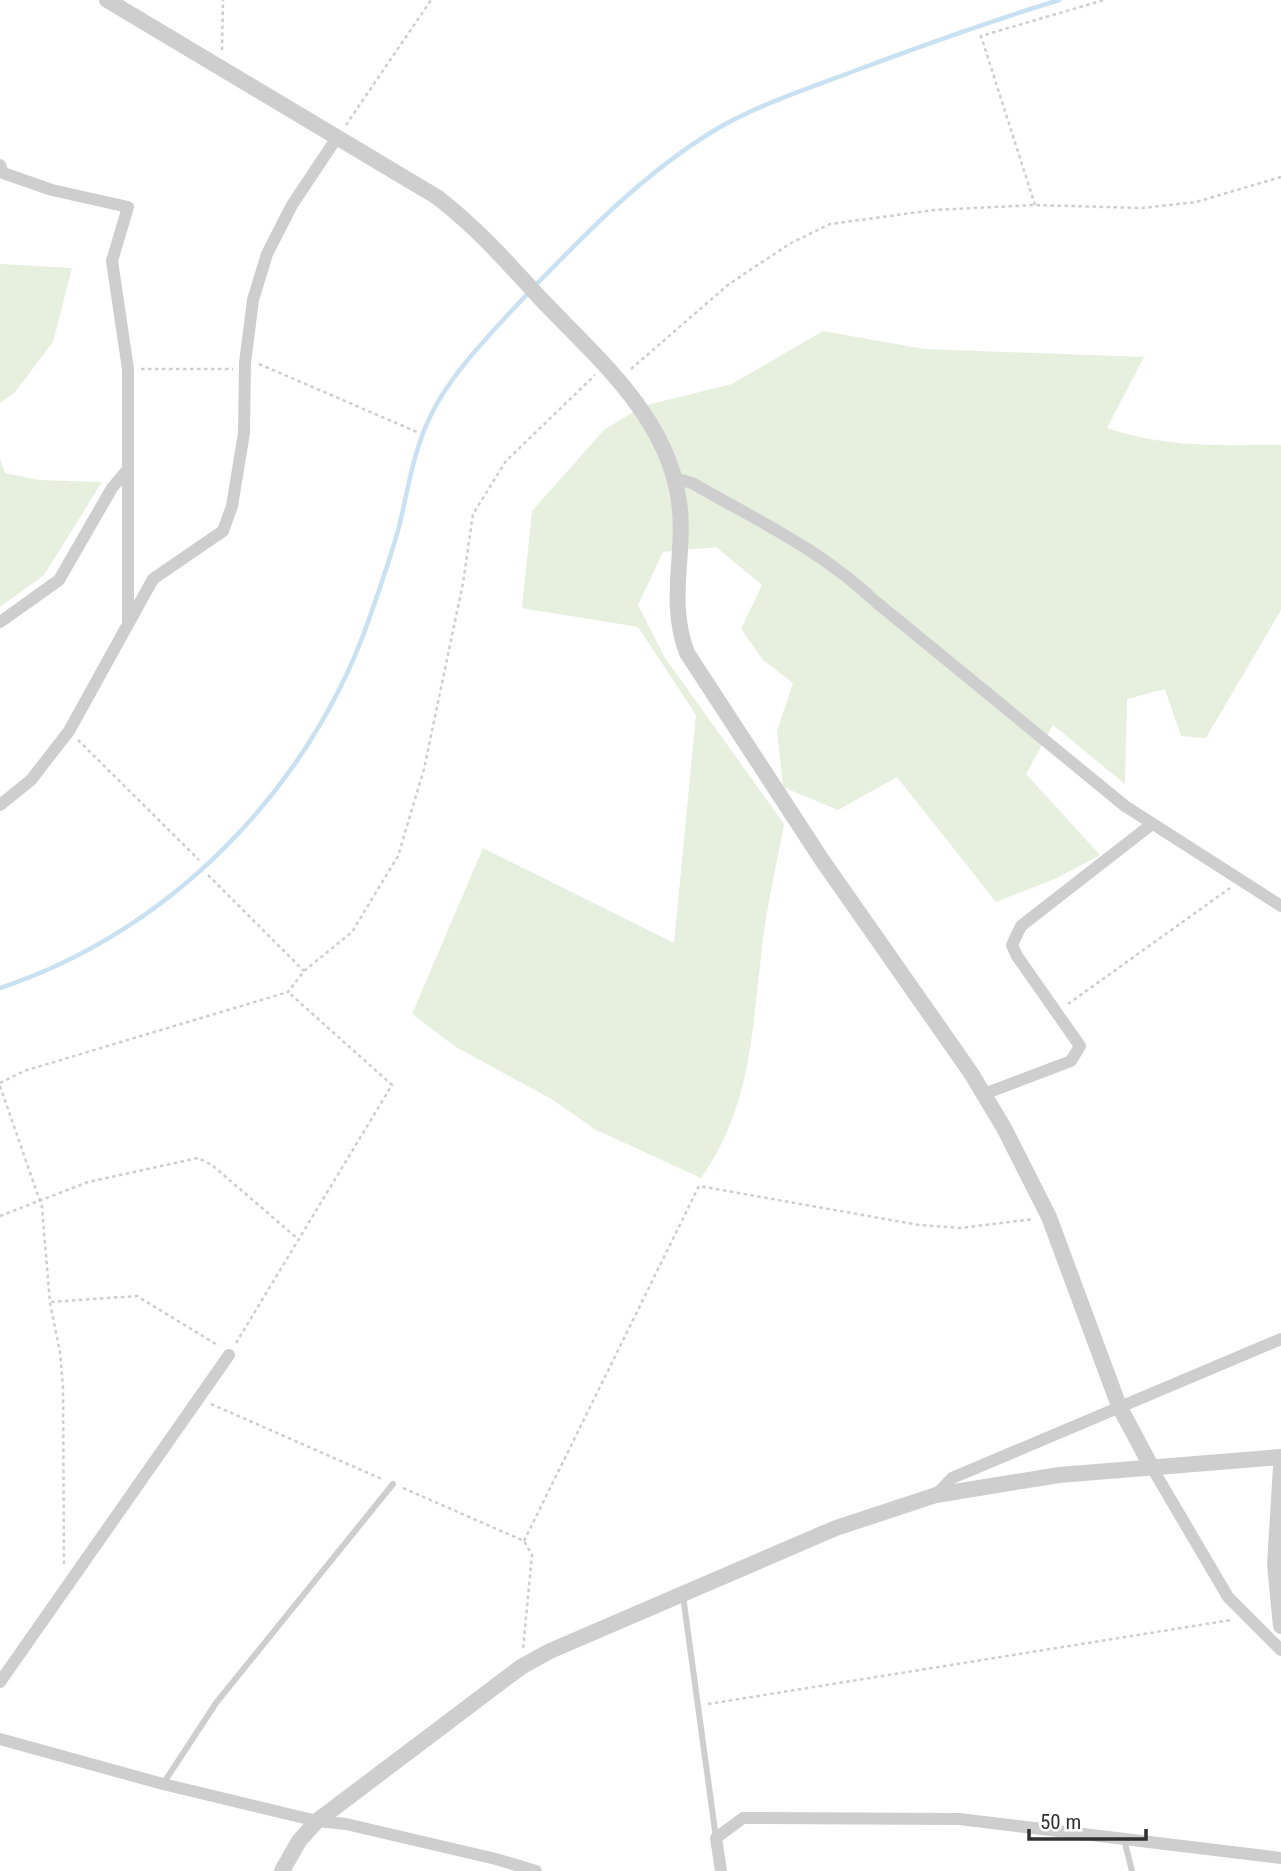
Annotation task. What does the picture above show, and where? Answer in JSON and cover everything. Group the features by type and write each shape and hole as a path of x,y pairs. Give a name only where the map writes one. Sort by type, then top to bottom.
{"street":[{"path":"107,0 437,197 472,225 610,371 646,417 674,478 679,497 681,534 675,599 680,634 687,653 822,860 984,1094 1049,1217 1119,1406 1151,1466 1228,1597 1281,1650"},
{"path":"0,805 31,780 69,730 153,579 223,531 232,506 244,433 245,366 253,300 267,254 292,205 338,136"},
{"path":"0,165 3,173 52,190 128,207 112,261 128,369 128,623"},
{"path":"0,622 59,580 112,488 128,469"},
{"path":"674,478 692,483 810,548 844,571 876,602 1036,735 1152,824 1281,906"},
{"path":"984,1094 1071,1061 1080,1046 1012,945 1021,926 1152,824"},
{"path":"936,1496 952,1478 1281,1339"},
{"path":"0,1682 229,1354"},
{"path":"282,1871 299,1841 317,1821 522,1667 836,1528 936,1496 1000,1483 1151,1466 1281,1457"},
{"path":"1281,1467 1275,1564 1281,1626"},
{"path":"0,1739 317,1821 346,1824 536,1871"},
{"path":"721,1871 716,1838 743,1818 960,1819 1281,1858"}],"lane":[{"path":"163,1783 216,1703 393,1484"},
{"path":"683,1594 716,1838"},
{"path":"1124,1839 1132,1871"}],"path":[{"path":"221,67 223,0"},
{"path":"338,136 431,0"},
{"path":"1035,205 981,36 1104,0"},
{"path":"65,1590 63,1387 60,1352 50,1303 41,1200 0,1085 24,1071 288,992 304,971 352,932 398,856 424,769 463,583 473,514 506,461 610,371 626,372 729,284 791,243 830,224 934,210 1035,205 1142,208 1196,202 1281,177"},
{"path":"128,369 263,364 417,432"},
{"path":"69,730 199,860"},
{"path":"208,875 304,971"},
{"path":"1056,1012 1240,881"},
{"path":"50,1303 137,1296 229,1354 392,1085 288,992"},
{"path":"0,1216 88,1182 180,1160 203,1159 299,1240"},
{"path":"524,1541 699,1186 919,1225 960,1228 1049,1217"},
{"path":"198,1399 524,1541 532,1555 522,1667"},
{"path":"698,1706 1248,1617"}],"green space":[{"path":"0,264 72,268 53,342 15,392 0,403"},
{"path":"823,331 924,349 1144,357 1107,428 1172,442 1281,445 1281,610 1206,738 1181,736 1165,689 1127,699 1125,784 1053,725 1026,774 1100,855 1057,878 996,902 897,777 838,810 783,787 777,731 793,683 763,660 741,629 762,585 716,547 663,552 638,605 665,658 784,824 765,925 752,1033 741,1093 718,1150 701,1178 596,1130 553,1100 456,1047 412,1014 483,848 674,943 696,715 638,627 522,608 532,511 604,430 643,406 732,384"},
{"path":"0,459 5,473 39,480 102,482 44,575 0,607"}],"waterway":[{"path":"0,988 62,963 121,931 176,892 226,847 270,796 310,742 342,683 380,587 399,527 419,444 439,400 489,335 617,204 689,147 746,113 901,54 1059,0"}]}
